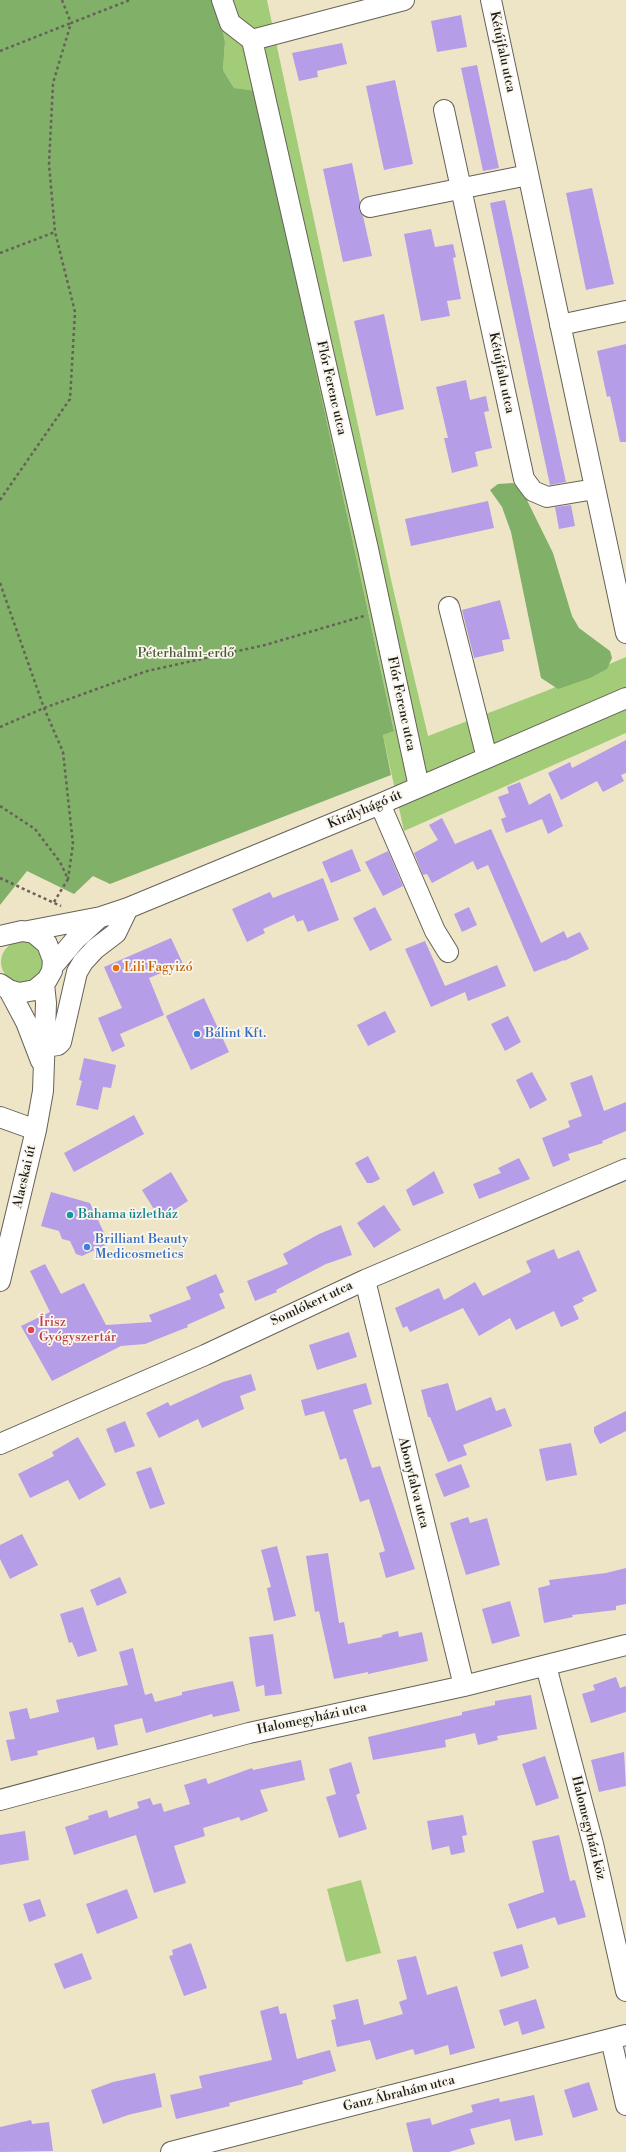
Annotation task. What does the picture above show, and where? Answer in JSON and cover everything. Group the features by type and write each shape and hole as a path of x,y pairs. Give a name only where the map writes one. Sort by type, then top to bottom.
{"street":[{"path":"222,0 230,23 252,40 404,0"},
{"name":"Kétújfalu utca","path":"491,0 626,633"},
{"name":"Flór Ferenc utca","path":"252,40 381,611 419,787"},
{"name":"Kétújfalu utca","path":"444,110 524,478 533,491 547,497 595,489"},
{"path":"370,207 528,175"},
{"path":"560,325 626,311"},
{"path":"449,607 487,758"},
{"name":"Királyhágó út","path":"10,935 101,917 128,908 380,804 626,698"},
{"path":"380,804 435,931 448,952"},
{"path":"45,1047 58,1045 61,1042 77,972 94,949 116,933 128,908"},
{"name":"Királyhágó út","path":"49,975 75,940 101,917"},
{"name":"Királyhágó út","path":"10,935 39,936 47,944 52,955 49,975"},
{"name":"Alacskai út","path":"0,1281 36,1130 44,1071 46,1003 49,975"},
{"name":"Alacskai út","path":"4,987 25,993 36,990 49,975"},
{"name":"Alacskai út","path":"4,987 26,1022 44,1071"},
{"path":"0,1117 36,1130"},
{"name":"Somlókert utca","path":"0,1444 205,1355 365,1280 626,1169"},
{"name":"Abonyfalva utca","path":"365,1280 464,1686"},
{"name":"Halomegyházi utca","path":"0,1800 249,1733 464,1686 626,1645"},
{"name":"Halomegyházi köz","path":"546,1666 593,1844 626,1991"},
{"path":"619,2037 626,2105"},
{"name":"Ganz Ábrahám utca","path":"171,2152 619,2037"}],"path":[{"path":"0,500 70,399 75,312 55,232 49,164 53,84 71,23 62,0"},
{"path":"0,51 130,0"},
{"path":"0,254 55,232"},
{"path":"0,583 44,708 63,752 73,844 68,879 54,902"},
{"path":"0,726 44,708 147,671 264,646 381,611"},
{"path":"0,806 35,829 60,862 68,879"},
{"path":"0,878 68,908"}],"green space":[{"name":"Péterhalmi-erdő","path":"0,0 217,0 225,42 223,70 234,88 255,91 394,731 383,735 391,775 110,884 93,876 74,894 27,871 0,905"},
{"path":"217,0 267,0 392,584 428,736 546,691 626,657 626,733 404,831 383,735 394,730 255,92 234,88 223,70 225,42"},
{"path":"513,483 522,490 553,553 572,616 579,628 610,651 612,658 607,669 590,678 558,689 541,678 511,532 502,507 490,490 498,484"},
{"path":"22,941 37,947 43,962 37,977 22,983 7,977 1,962 7,947"},
{"path":"361,1880 381,1953 346,1962 327,1889"}],"building":[{"path":"461,15 467,47 437,52 431,21"},
{"path":"342,43 347,64 317,71 318,77 299,81 292,53"},
{"path":"477,65 499,168 483,171 461,68"},
{"path":"395,80 413,164 384,170 366,86"},
{"path":"352,163 360,202 359,210 363,216 372,256 343,262 323,169"},
{"path":"592,188 614,284 586,290 566,193"},
{"path":"505,200 566,482 550,485 490,203"},
{"path":"431,229 435,247 453,244 456,257 453,258 461,299 447,301 450,316 421,321 404,234"},
{"path":"384,314 404,409 376,416 354,321"},
{"path":"626,344 626,442 620,442 610,396 607,397 597,351"},
{"path":"466,380 470,400 486,396 489,411 484,412 492,448 475,452 478,466 452,473 444,438 448,438 436,387"},
{"path":"488,501 494,528 411,546 405,519"},
{"path":"571,505 575,526 559,529 555,507"},
{"path":"500,600 510,639 502,640 504,651 474,658 462,610"},
{"path":"626,740 626,773 621,775 624,781 603,792 597,781 561,800 548,773 570,762 572,768"},
{"path":"520,782 529,805 550,793 563,826 548,834 542,819 506,833 501,819 506,817 498,797 509,793 507,787"},
{"path":"442,818 455,844 491,829 541,943 564,931 567,938 580,932 589,949 564,961 534,972 488,865 477,870 473,861 432,883 427,874 423,875 414,853 438,840 429,825"},
{"path":"352,849 361,871 331,883 322,862"},
{"path":"388,851 403,886 383,896 365,862"},
{"path":"323,878 339,920 308,932 303,920 297,922 294,915 263,929 265,933 247,942 232,909 270,892 273,898"},
{"path":"375,907 392,940 370,951 353,918"},
{"path":"469,907 477,925 462,932 454,914"},
{"path":"171,938 183,964 149,978 164,1015 120,1034 125,1046 112,1052 98,1018 122,1008 104,967"},
{"path":"425,941 445,986 497,965 506,986 468,1001 465,992 431,1007 405,949"},
{"name":"Bálint Kft.","path":"204,998 229,1052 191,1070 166,1016"},
{"path":"385,1011 396,1032 368,1046 357,1025"},
{"path":"508,1016 521,1042 505,1051 491,1024"},
{"path":"84,1058 116,1065 111,1088 103,1087 98,1110 76,1105 82,1081 79,1080"},
{"path":"532,1072 547,1100 530,1109 516,1080"},
{"path":"592,1075 604,1111 626,1102 626,1131 602,1141 603,1143 568,1154 570,1160 553,1167 542,1138 570,1127 568,1121 582,1116 570,1083"},
{"path":"134,1115 144,1134 74,1172 64,1153"},
{"path":"368,1156 380,1179 372,1183 367,1183 355,1163"},
{"path":"519,1158 530,1179 479,1199 473,1184 501,1173 498,1168"},
{"path":"434,1171 444,1193 413,1206 406,1190"},
{"path":"171,1172 188,1201 160,1219 142,1190"},
{"name":"Bahama üzletház","path":"51,1192 90,1203 107,1239 106,1245 82,1256 76,1254 70,1241 62,1239 59,1231 41,1226"},
{"path":"384,1205 401,1230 374,1248 357,1223"},
{"path":"341,1225 352,1255 326,1264 276,1290 277,1292 255,1301 247,1281 288,1264 283,1254 319,1234"},
{"path":"554,1249 558,1259 579,1250 597,1291 582,1298 584,1301 573,1306 579,1319 561,1327 554,1311 516,1330 510,1318 479,1336 463,1308 410,1332 407,1326 403,1328 395,1308 439,1288 444,1300 475,1282 483,1296 531,1272 526,1261"},
{"path":"45,1264 61,1294 84,1283 106,1325 152,1322 149,1315 191,1299 186,1287 216,1274 224,1292 219,1294 225,1308 187,1325 188,1327 145,1344 121,1346 52,1381 21,1326 50,1312 30,1271"},
{"path":"349,1332 357,1357 317,1370 309,1345"},
{"path":"251,1374 256,1390 240,1396 244,1409 202,1428 198,1419 159,1438 146,1413 168,1402 170,1406 223,1382"},
{"path":"366,1383 372,1404 353,1410 372,1468 380,1466 415,1569 386,1578 379,1553 385,1551 369,1499 360,1502 346,1458 340,1460 324,1411 305,1416 301,1400"},
{"path":"448,1383 456,1411 491,1397 496,1411 505,1408 512,1426 463,1445 467,1455 448,1462 430,1417 428,1417 421,1390"},
{"path":"626,1411 626,1431 600,1444 594,1432 594,1427"},
{"path":"125,1421 135,1446 115,1453 106,1429"},
{"path":"78,1437 106,1485 79,1500 68,1480 30,1498 18,1474 54,1456 52,1452"},
{"path":"571,1443 577,1475 546,1481 539,1449"},
{"path":"461,1464 470,1487 444,1497 435,1474"},
{"path":"151,1467 165,1504 150,1509 136,1472"},
{"path":"468,1517 470,1523 487,1518 500,1565 466,1575 450,1523"},
{"path":"22,1534 38,1565 10,1579 0,1559 0,1545"},
{"path":"277,1546 296,1616 274,1621 267,1588 271,1587 261,1550"},
{"path":"328,1553 339,1623 344,1622 348,1644 382,1637 382,1635 398,1631 399,1637 422,1632 428,1661 368,1674 368,1672 334,1679 319,1611 315,1612 306,1556"},
{"path":"626,1568 626,1604 616,1606 616,1610 572,1615 573,1617 544,1623 538,1588 550,1585 549,1580 606,1573"},
{"path":"120,1577 127,1593 97,1606 90,1590"},
{"path":"510,1601 520,1636 492,1644 482,1609"},
{"path":"83,1607 97,1651 78,1657 72,1642 69,1643 60,1614"},
{"path":"273,1634 282,1694 265,1696 264,1685 256,1687 249,1637"},
{"path":"133,1648 145,1695 152,1693 155,1702 182,1695 182,1692 233,1681 240,1711 213,1717 212,1714 146,1733 142,1718 114,1725 118,1745 97,1750 94,1737 37,1751 38,1755 11,1761 6,1740 15,1739 9,1712 27,1708 30,1719 59,1712 56,1700 128,1685 119,1652"},
{"path":"616,1677 620,1688 626,1686 626,1712 591,1723 582,1694 595,1690 593,1685"},
{"path":"531,1695 537,1729 497,1736 498,1740 478,1745 475,1733 445,1740 446,1747 373,1760 368,1737 462,1715 462,1712 495,1705 495,1701"},
{"path":"624,1752 626,1786 599,1792 591,1760"},
{"path":"545,1756 559,1798 536,1806 522,1764"},
{"path":"301,1760 305,1780 260,1790 268,1811 241,1821 239,1817 203,1828 205,1836 174,1846 186,1883 154,1893 136,1835 74,1855 65,1827 89,1819 88,1816 107,1810 109,1818 139,1808 137,1802 150,1798 153,1805 161,1803 164,1812 190,1804 184,1785 206,1778 208,1784 252,1768 253,1770"},
{"path":"351,1762 360,1793 356,1795 367,1829 339,1838 326,1797 336,1794 329,1769"},
{"path":"463,1815 467,1835 462,1836 465,1852 451,1855 449,1846 432,1850 427,1821"},
{"path":"25,1831 29,1860 0,1865 0,1835"},
{"path":"559,1835 570,1881 575,1880 586,1917 558,1925 555,1917 517,1929 508,1904 544,1892 532,1841"},
{"path":"127,1889 138,1918 97,1934 86,1904"},
{"path":"40,1899 46,1916 29,1922 23,1904"},
{"path":"191,1943 207,1988 184,1996 169,1956 173,1955 172,1950"},
{"path":"522,1944 529,1968 501,1977 493,1952"},
{"path":"82,1953 92,1979 64,1989 54,1964"},
{"path":"416,1956 427,1995 457,1986 475,2048 450,2055 448,2045 415,2055 413,2049 376,2060 370,2040 337,2047 331,2020 336,2019 333,2005 358,1999 364,2025 403,2014 399,2002 407,1999 397,1960"},
{"path":"536,1999 545,2028 522,2035 518,2021 504,2026 499,2010"},
{"path":"278,2006 280,2014 286,2013 297,2059 330,2050 336,2071 302,2081 303,2084 229,2103 230,2106 176,2119 170,2095 202,2088 199,2076 272,2060 260,2011"},
{"path":"155,2073 162,2107 128,2115 103,2124 91,2090 113,2082"},
{"path":"589,2082 598,2110 573,2118 564,2090"},
{"path":"534,2095 543,2135 515,2141 510,2119 470,2129 475,2144 449,2152 413,2152 406,2123 430,2118 432,2125 473,2112 471,2105 499,2098 500,2102"},
{"path":"31,2120 32,2124 49,2122 53,2151 0,2152 0,2127"}],"place":[{"name":"Lili Fagyizó","path":"116,968"},
{"name":"Bálint Kft.","path":"197,1034"},
{"name":"Bahama üzletház","path":"70,1215"},
{"name":"Brilliant Beauty Medicosmetics","path":"87,1247"},
{"name":"Írisz Gyógyszertár","path":"31,1330"}]}
